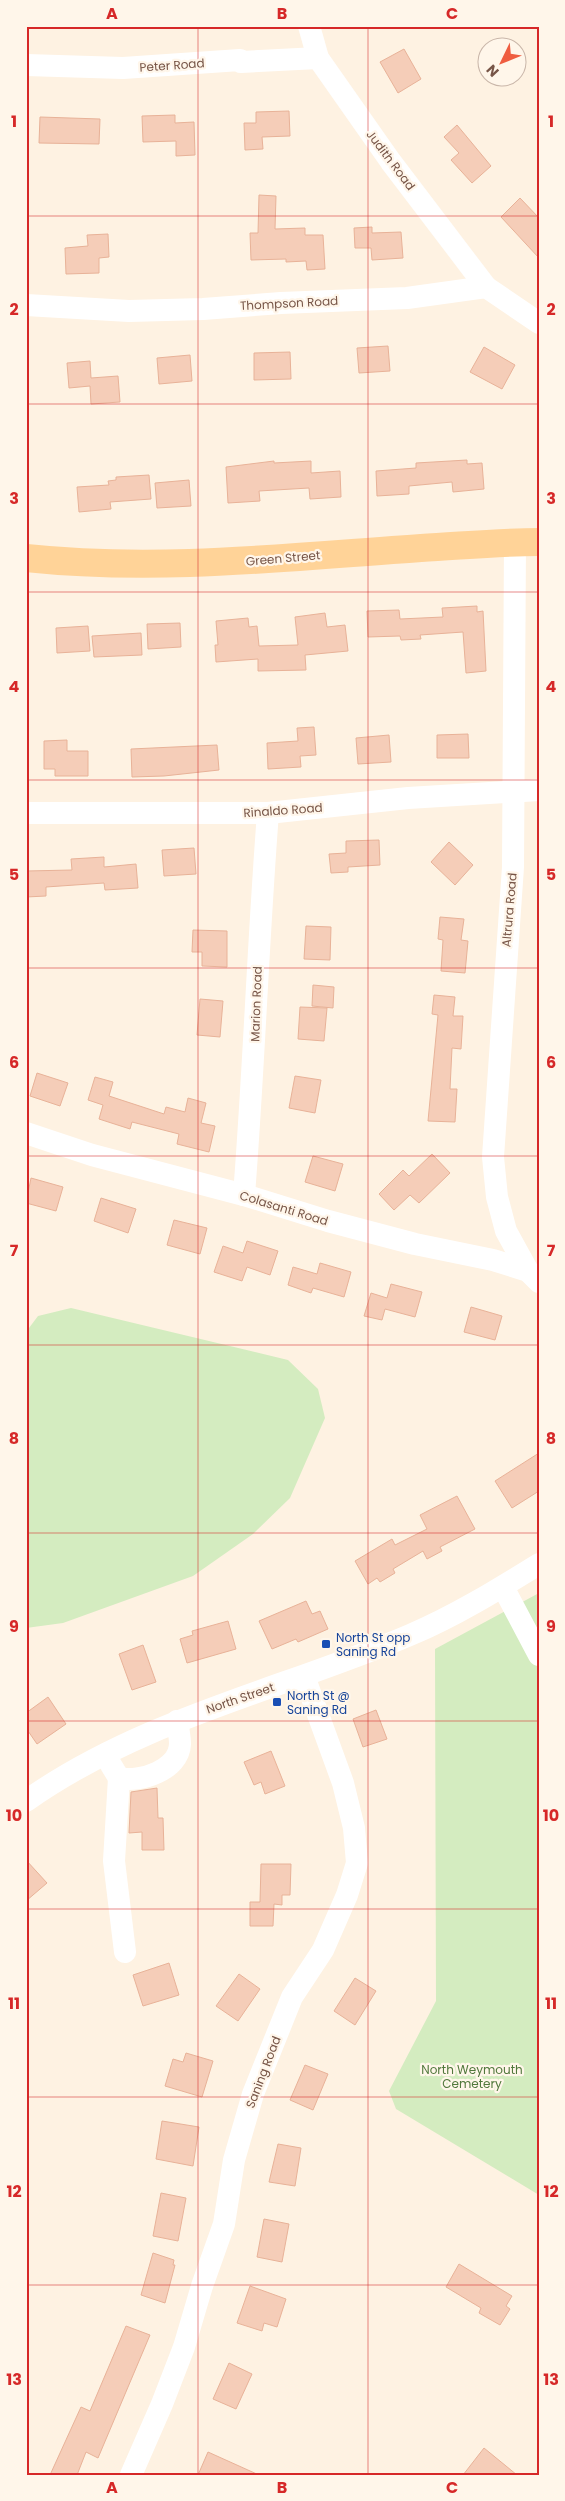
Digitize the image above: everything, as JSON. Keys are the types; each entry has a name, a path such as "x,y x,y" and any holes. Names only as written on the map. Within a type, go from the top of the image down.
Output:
{"main road":[{"name":"Green Street","path":"26,558 84,564 174,564 248,561 527,542"}],"street":[{"name":"Judith Road","path":"309,26 318,58 391,162 486,286"},
{"name":"Peter Road","path":"26,65 123,68 240,60 242,62 318,58"},
{"name":"Thompson Road","path":"26,305 129,311 202,309 282,303 406,298 486,286"},
{"path":"486,286 539,323"},
{"name":"Altrura Road","path":"527,542 513,792 513,867 493,1157 497,1197 506,1231 533,1277"},
{"name":"Rinaldo Road","path":"26,813 268,813 408,798 539,790"},
{"name":"Marion Road","path":"244,1195 255,1052 258,937 268,813"},
{"name":"Colasanti Road","path":"26,1133 92,1155 244,1195 405,1242 493,1260 533,1277"},
{"name":"North Street","path":"26,1801 104,1754 177,1721 304,1676 410,1635 502,1587 539,1564"},
{"path":"502,1587 539,1655"},
{"name":"Saning Road","path":"131,2475 184,2347 202,2286 224,2224 234,2160 252,2094 292,1997 323,1950 347,1895 357,1863 354,1828 343,1783 304,1676"},
{"path":"119,1778 141,1778 160,1771 171,1763 180,1745 177,1721"},
{"path":"104,1754 119,1778 114,1861 125,1952"}],"green space":[{"path":"71,1308 288,1360 318,1389 325,1418 290,1498 253,1534 193,1576 63,1623 26,1628 26,1332 38,1316"},
{"name":"North Weymouth Cemetery","path":"539,1593 539,2195 396,2109 389,2091 436,2001 435,1649"}],"building":[{"path":"404,49 421,79 398,93 380,62"},
{"path":"289,111 290,136 262,137 263,149 245,150 244,123 256,123 256,112"},
{"path":"175,115 175,123 194,122 195,155 176,156 176,141 143,142 142,116"},
{"path":"40,117 100,119 99,144 39,143"},
{"path":"457,125 491,166 472,183 451,160 459,153 444,137"},
{"path":"259,195 276,196 275,229 305,228 305,235 323,235 325,269 307,270 306,261 286,262 286,259 251,260 250,233 258,233"},
{"path":"520,198 539,218 539,258 501,217"},
{"path":"372,227 372,233 401,232 403,258 372,260 371,248 355,248 354,228"},
{"path":"108,234 109,257 99,258 99,273 66,274 65,248 88,246 87,235"},
{"path":"388,346 390,371 359,373 357,348"},
{"path":"484,347 515,365 502,389 470,372"},
{"path":"290,352 291,379 254,380 254,353"},
{"path":"190,355 192,381 159,384 157,358"},
{"path":"90,361 91,378 118,376 120,402 91,404 90,386 69,388 67,363"},
{"path":"467,460 467,464 482,463 484,489 453,492 452,482 409,486 409,494 377,496 376,471 416,468 416,463"},
{"path":"274,461 274,463 311,461 311,473 340,471 341,497 310,499 309,488 259,491 260,501 228,503 226,467"},
{"path":"149,475 151,499 110,502 111,509 79,512 77,487 109,485 108,481 116,480 116,477"},
{"path":"189,480 191,506 157,508 155,483"},
{"path":"477,606 477,612 483,611 486,671 466,673 463,632 420,635 421,639 401,640 400,636 368,637 367,611 399,610 400,619 443,617 442,608"},
{"path":"325,613 327,627 345,625 348,651 305,655 306,670 258,671 258,659 216,662 215,645 218,645 216,621 248,618 249,627 257,626 259,646 298,645 295,617"},
{"path":"180,623 181,647 148,649 147,624"},
{"path":"88,626 90,651 57,653 56,628"},
{"path":"141,633 142,655 94,657 92,636"},
{"path":"314,727 316,755 300,756 301,767 268,769 267,743 298,741 297,728"},
{"path":"468,734 469,758 437,758 437,735"},
{"path":"389,735 391,762 358,764 356,738"},
{"path":"67,740 67,751 88,751 88,776 55,776 55,769 44,769 44,741"},
{"path":"217,745 219,770 164,776 132,777 131,749"},
{"path":"379,840 380,865 348,867 348,872 331,873 329,854 346,853 346,841"},
{"path":"449,842 473,865 455,885 431,862"},
{"path":"194,848 196,874 164,876 162,850"},
{"path":"104,857 104,867 136,864 138,888 105,890 104,883 46,887 46,896 26,897 26,871 72,870 71,859"},
{"path":"440,917 464,919 461,940 468,941 465,973 441,971 443,940 438,939"},
{"path":"306,926 331,927 330,960 304,959"},
{"path":"193,930 227,931 227,967 202,966 202,952 192,952"},
{"path":"313,985 334,987 333,1008 312,1006"},
{"path":"434,995 455,997 453,1016 463,1016 461,1049 452,1048 450,1089 457,1089 455,1122 428,1121 438,1015 432,1014"},
{"path":"200,999 223,1001 220,1037 197,1035"},
{"path":"300,1007 327,1008 324,1041 298,1039"},
{"path":"37,1073 68,1083 60,1106 30,1096"},
{"path":"295,1076 321,1080 315,1113 289,1108"},
{"path":"95,1077 113,1082 109,1096 164,1114 166,1107 185,1112 188,1098 206,1103 201,1123 215,1126 209,1152 177,1144 179,1134 132,1122 130,1129 99,1119 103,1105 88,1100"},
{"path":"432,1154 450,1173 419,1203 410,1195 394,1210 379,1194 403,1170 409,1176"},
{"path":"313,1156 343,1164 335,1191 305,1182"},
{"path":"31,1178 63,1187 56,1211 26,1203"},
{"path":"101,1198 136,1209 128,1233 94,1221"},
{"path":"174,1220 207,1228 200,1254 167,1245"},
{"path":"247,1241 278,1251 270,1275 247,1267 242,1281 214,1272 223,1246 243,1253"},
{"path":"320,1263 351,1272 344,1297 313,1288 311,1293 288,1285 293,1267 317,1274"},
{"path":"391,1284 422,1292 415,1317 385,1309 382,1320 364,1316 371,1293 387,1298"},
{"path":"471,1307 502,1316 495,1340 464,1332"},
{"path":"539,1453 539,1491 512,1508 495,1481"},
{"path":"457,1496 475,1529 440,1547 442,1551 427,1559 423,1551 393,1569 395,1573 380,1582 377,1578 368,1584 355,1561 392,1539 395,1545 427,1529 420,1515"},
{"path":"306,1601 312,1614 320,1611 328,1629 298,1642 296,1639 272,1649 259,1621"},
{"path":"228,1621 236,1649 187,1663 180,1639 193,1635 192,1631"},
{"path":"143,1645 156,1682 132,1690 119,1654"},
{"path":"48,1697 66,1724 37,1744 26,1728 26,1713"},
{"path":"376,1710 387,1739 363,1747 353,1719"},
{"path":"271,1751 285,1786 265,1794 261,1782 254,1785 244,1762"},
{"path":"157,1788 158,1818 163,1818 164,1850 142,1850 142,1832 129,1833 131,1792"},
{"path":"26,1860 47,1883 26,1901"},
{"path":"261,1864 291,1864 290,1895 282,1895 282,1905 274,1904 273,1926 250,1926 250,1902 260,1902"},
{"path":"169,1963 179,1995 143,2006 133,1975"},
{"path":"239,1974 260,1989 238,2021 216,2006"},
{"path":"355,1978 376,1991 355,2025 334,2011"},
{"path":"186,2053 213,2061 202,2097 165,2086 173,2059 183,2062"},
{"path":"305,2065 328,2074 313,2110 290,2100"},
{"path":"162,2121 199,2127 193,2166 156,2159"},
{"path":"278,2144 301,2148 295,2186 269,2182"},
{"path":"161,2193 186,2198 178,2241 153,2236"},
{"path":"264,2219 289,2224 282,2262 257,2257"},
{"path":"153,2253 174,2260 173,2265 175,2265 165,2303 141,2295"},
{"path":"459,2264 512,2296 506,2306 510,2309 500,2325 479,2313 481,2308 446,2287"},
{"path":"250,2286 286,2299 277,2327 264,2323 262,2331 237,2323"},
{"path":"126,2326 150,2335 98,2458 86,2452 77,2475 50,2475 81,2407 90,2411"},
{"path":"229,2363 252,2374 236,2409 213,2399"},
{"path":"484,2448 517,2475 463,2475"},
{"path":"208,2452 259,2475 198,2475"}],"place":[{"name":"North St opp Saning Rd","path":"326,1644"},
{"name":"North St @ Saning Rd","path":"277,1702"}]}
